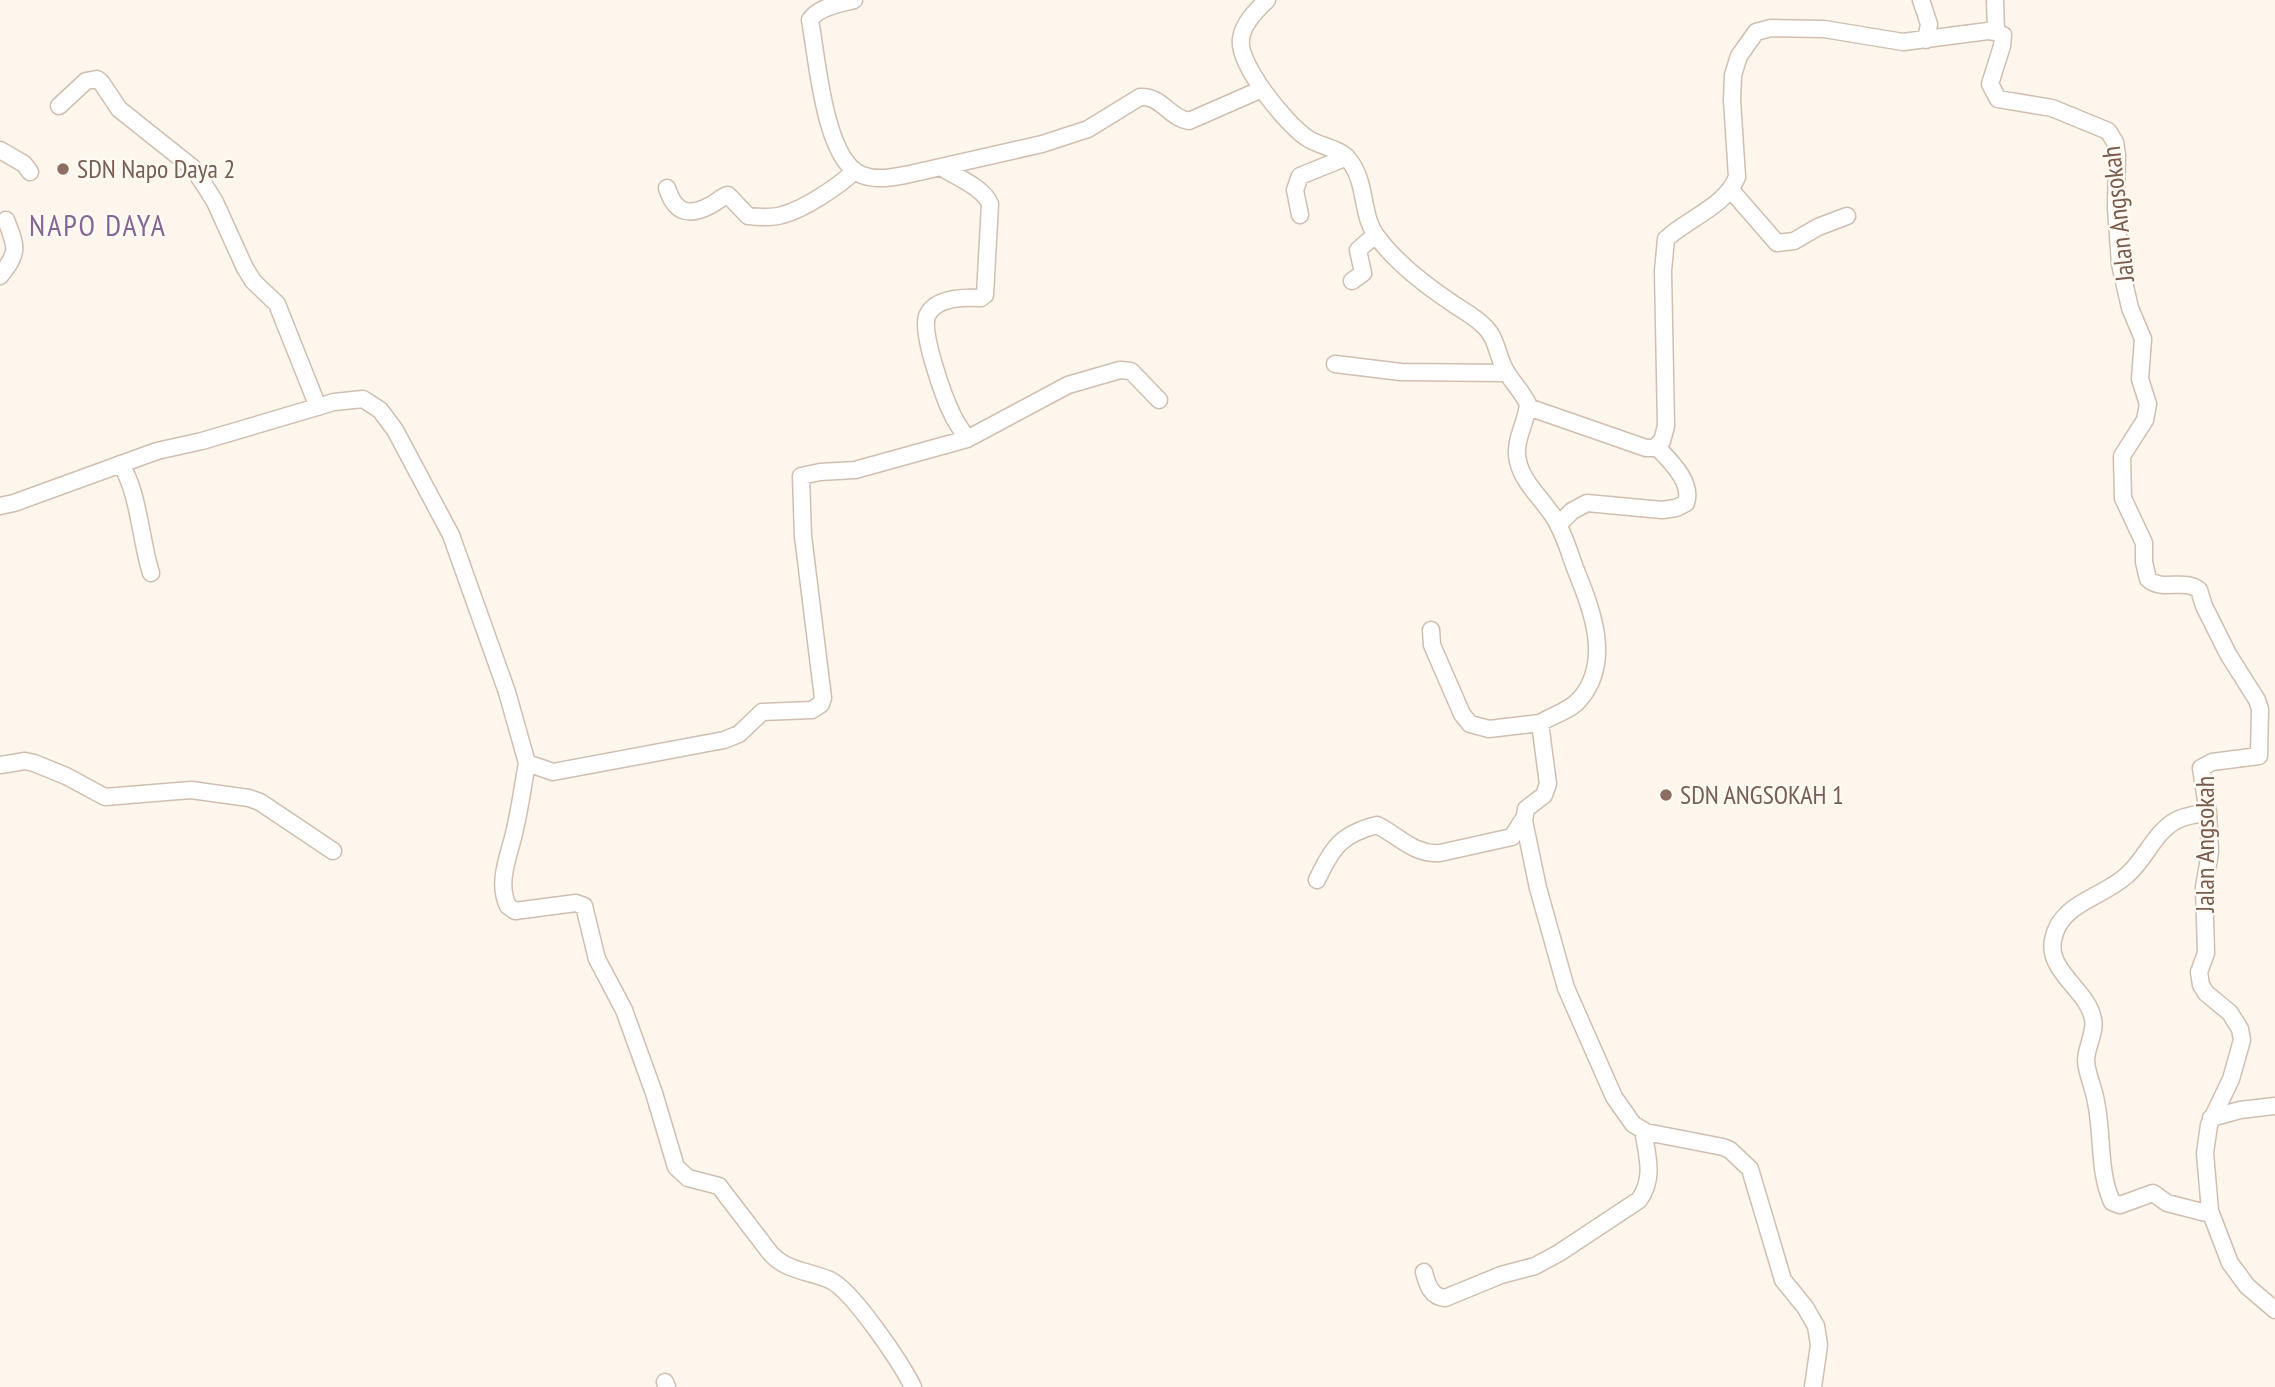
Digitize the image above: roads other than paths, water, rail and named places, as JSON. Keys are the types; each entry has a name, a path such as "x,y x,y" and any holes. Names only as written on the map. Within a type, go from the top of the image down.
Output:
{"street":[{"path":"854,0 823,10 813,15 810,20 828,125 836,146 855,171 867,177 889,177 1042,144 1088,129 1140,97 1148,96 1159,102 1173,116 1189,121 1262,89"},
{"path":"1267,0 1250,18 1241,38 1243,58 1262,89 1293,126 1308,139 1347,157 1360,179 1369,223 1375,235 1387,251 1484,325 1493,338 1506,373 1526,400 1528,407 1521,429 1517,460 1528,483 1558,525 1592,611 1596,632 1595,671 1588,688 1569,709 1539,723 1489,729 1470,724 1462,714 1432,645 1431,630"},
{"path":"1922,0 1929,24 1926,40"},
{"path":"1528,407 1646,448 1657,447 1662,441 1666,426 1666,239 1719,200 1737,177 1732,100 1735,65 1756,32 1771,28 1824,29 1889,42 1996,32 1995,0"},
{"name":"Jalan Angsokah","path":"1996,32 2003,35 2002,46 1990,85 1998,99 2052,107 2108,131 2115,142 2120,264 2130,309 2143,339 2140,379 2148,404 2145,420 2122,456 2123,498 2144,543 2148,579 2156,584 2191,586 2199,590 2228,654 2257,700 2267,709 2259,756 2212,762 2202,766 2210,852 2204,904 2206,953 2199,972 2201,985 2206,993 2230,1013 2240,1028 2242,1040 2231,1079 2211,1118 2205,1153 2210,1214 2230,1263 2247,1286 2275,1310"},
{"path":"59,106 86,81 97,79 102,82 119,109 192,168 215,202 253,281 278,304 318,407"},
{"path":"0,150 24,164 30,172"},
{"path":"1300,215 1295,190 1300,176 1347,157"},
{"path":"941,167 981,192 990,204 985,295 981,298 949,299 930,311 926,318 929,346 936,371 954,418 967,439"},
{"path":"667,188 674,205 685,211 706,208 728,195 748,216 777,216 785,215 824,194 855,171"},
{"path":"1730,189 1777,243 1794,241 1818,227 1847,216"},
{"path":"0,276 15,257 12,234 6,220"},
{"path":"1352,281 1363,273 1358,250 1375,235"},
{"path":"1335,364 1401,372 1506,373"},
{"path":"527,763 553,772 723,740 739,734 762,712 817,708 823,698 803,536 801,476 855,470 967,439 1068,385 1125,369 1160,400"},
{"path":"0,506 157,451 202,441 351,398 363,399 380,410 395,430 451,535 507,692 527,763 515,829 504,870 503,884 508,906 515,911 576,903 584,906 597,958 624,1010 654,1093 676,1167 688,1178 719,1186 780,1262 835,1284 874,1327 904,1367 913,1387"},
{"path":"1558,525 1572,511 1587,503 1662,510 1686,503 1688,497 1685,484 1657,447"},
{"path":"120,464 126,472 131,488 151,573"},
{"path":"1317,880 1335,846 1349,835 1377,825 1411,847 1431,854 1456,851 1512,837 1527,809 1544,794 1548,784 1539,723"},
{"path":"0,765 25,761 34,763 112,798 178,790 249,798 260,802 333,850"},
{"path":"2208,813 2192,814 2166,827 2129,874 2076,906 2055,933 2052,949 2061,970 2081,994 2093,1017 2094,1026 2086,1057 2087,1072 2097,1105 2104,1182 2112,1202 2120,1205 2153,1193 2167,1203 2210,1214"},
{"path":"1524,818 1541,898 1566,988 1614,1097 1628,1119 1643,1130 1723,1147 1751,1169 1783,1280 1809,1312 1818,1332 1819,1351 1813,1387"},
{"path":"2211,1118 2240,1110 2275,1106"},
{"path":"1424,1272 1433,1293 1445,1298 1501,1275 1535,1266 1559,1253 1639,1200 1645,1192 1649,1173 1643,1130"}],"place":[{"name":"SDN Napo Daya 2","path":"63,169"},
{"name":"SDN ANGSOKAH 1","path":"1666,795"}],"district":[{"name":"NAPO DAYA","path":"98,226"}]}
